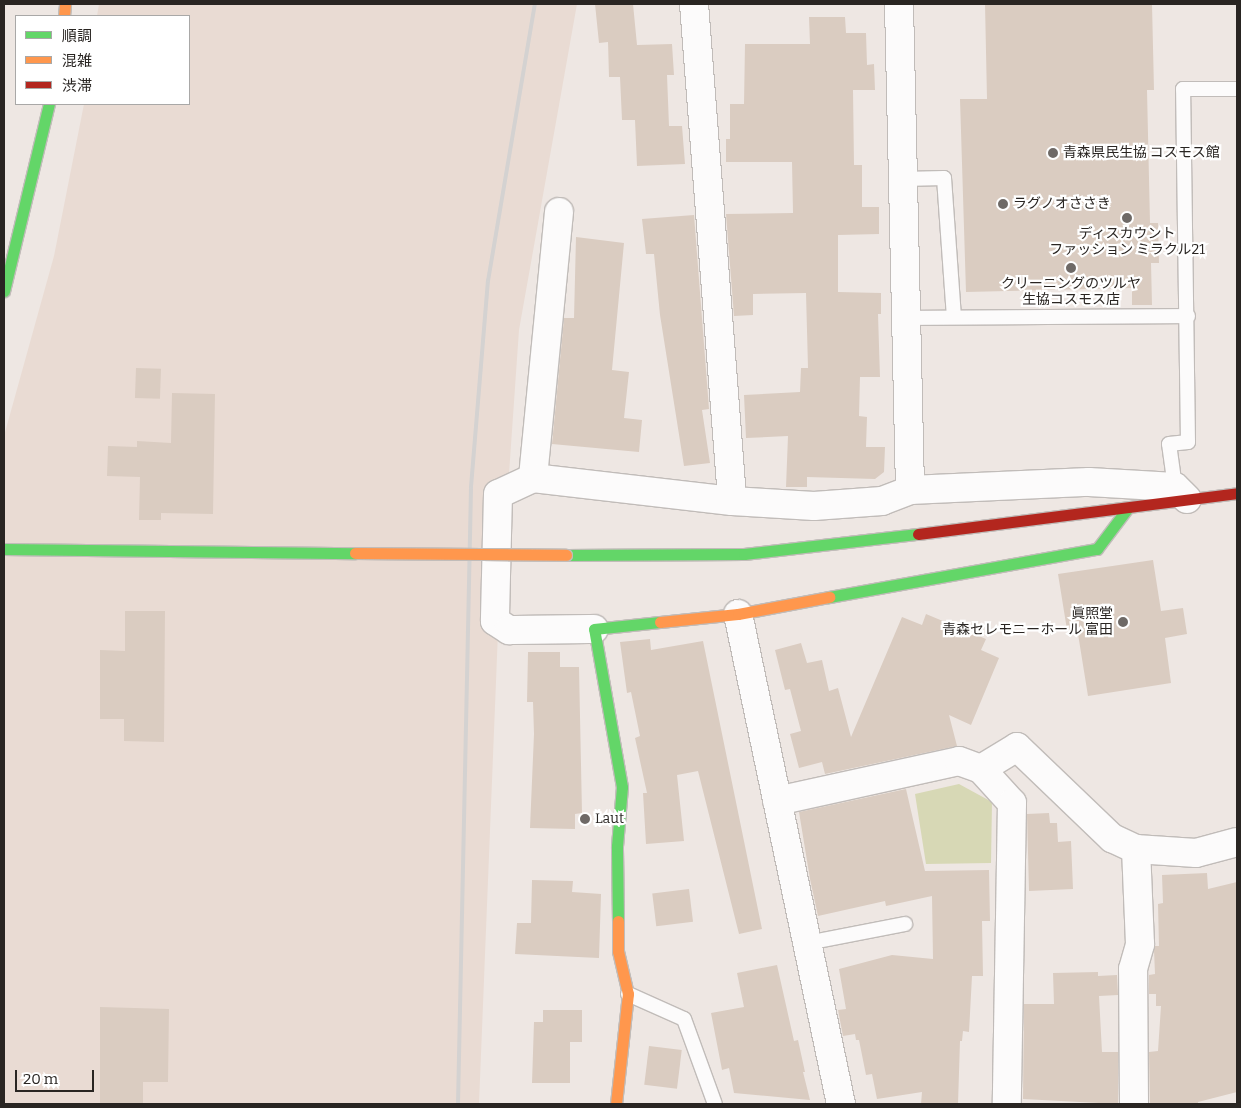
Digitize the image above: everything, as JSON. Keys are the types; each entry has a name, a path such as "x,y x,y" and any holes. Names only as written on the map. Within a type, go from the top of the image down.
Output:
{"street":[{"path":"694,4 732,501"},
{"path":"899,4 910,490"},
{"path":"4,292 49,105"},
{"path":"533,478 559,212"},
{"path":"1127,509 1097,550 738,614 594,629 509,630 495,621 498,494 533,478 732,501 814,506 882,501 910,490 1089,482 1181,493 1237,493"},
{"path":"4,549 566,555 744,554 1127,509 1181,493"},
{"path":"738,614 842,1104"},
{"path":"594,629 622,786 617,846 618,951 628,994 616,1104"},
{"path":"981,768 1017,747 1105,832 1136,849 1196,853 1237,842"},
{"path":"777,801 959,761 981,768 1012,804 1007,1104"},
{"path":"1134,1104 1133,969 1140,944 1136,849"}],"lane":[{"path":"1181,493 1169,444 1188,442 1188,316 1183,89 1237,89"},
{"path":"903,178 944,178 954,317"},
{"path":"906,318 1188,316"},
{"path":"807,943 905,924"},
{"path":"628,994 684,1020 715,1104"}],"shaded area":[{"path":"99,4 577,4 519,330 498,632 479,1104 4,1104 4,436 54,256 84,105 190,105 190,15 97,15"}],"green space":[{"path":"959,784 992,802 991,863 926,864 915,794"}],"building":[{"path":"595,4 633,4 637,45 672,44 674,75 667,75 669,126 682,126 685,164 637,166 635,120 622,120 620,77 609,77 608,42 599,43"},
{"path":"985,4 1152,4 1154,90 1147,90 1150,223 1158,223 1159,263 1151,263 1152,305 1132,305 1132,288 966,292 960,99 987,99"},
{"path":"809,17 845,17 846,33 866,33 867,65 874,64 875,90 853,90 854,165 862,165 862,207 879,207 879,234 838,235 838,292 881,293 881,314 878,314 880,377 860,377 859,416 867,417 866,447 885,447 884,472 875,479 807,477 807,487 786,487 788,436 746,438 744,395 800,392 801,368 808,368 806,293 753,294 753,315 734,316 726,214 793,213 792,162 726,162 726,139 730,139 730,104 744,104 745,44 810,44"},
{"path":"694,215 709,409 702,410 710,463 684,466 660,315 654,254 646,254 642,219"},
{"path":"576,237 624,243 612,370 629,372 624,418 642,420 639,452 552,444 564,318 574,318"},
{"path":"136,368 161,369 160,399 135,398"},
{"path":"172,393 215,394 213,514 161,513 161,520 139,520 140,477 107,476 108,446 137,447 137,441 171,443"},
{"path":"1153,560 1161,611 1183,608 1187,634 1165,638 1171,683 1088,696 1078,634 1068,636 1058,574"},
{"path":"125,611 165,611 164,742 124,741 124,719 100,719 100,650 125,651"},
{"path":"926,614 986,639 981,650 999,658 971,725 949,715 957,746 825,774 822,762 799,768 790,734 801,731 790,689 785,690 775,650 801,643 807,663 822,660 829,691 838,688 851,737 902,617 922,625"},
{"path":"650,639 651,650 703,641 762,929 739,934 698,771 677,775 684,841 646,844 643,793 647,793 635,738 640,736 631,692 627,693 620,642"},
{"path":"528,652 560,652 560,667 579,667 582,813 575,814 575,829 530,828 534,734 533,702 527,702"},
{"path":"906,789 925,871 989,870 990,921 982,921 983,976 972,976 969,1032 963,1031 962,1041 960,1041 958,1104 921,1104 922,1092 877,1099 872,1074 866,1075 859,1040 856,1040 855,1034 843,1036 838,1010 846,1009 839,969 892,955 933,959 932,896 886,906 885,901 818,916 810,879 799,812"},
{"path":"1049,813 1050,823 1057,823 1058,842 1071,841 1073,889 1029,891 1027,814"},
{"path":"1207,873 1208,889 1237,882 1237,1092 1198,1102 1198,1104 1150,1104 1149,1052 1158,1051 1161,1006 1156,1006 1156,994 1149,994 1149,975 1155,974 1154,950 1155,946 1159,946 1158,904 1163,903 1162,875"},
{"path":"532,880 573,881 572,892 601,894 599,958 515,954 517,923 531,923"},
{"path":"689,889 693,922 656,926 652,894"},
{"path":"777,965 794,1041 798,1040 810,1100 734,1093 729,1068 722,1070 711,1013 744,1007 737,973"},
{"path":"1098,972 1098,976 1117,975 1118,995 1099,996 1102,1052 1118,1052 1118,1104 1023,1099 1024,1004 1054,1004 1053,973"},
{"path":"100,1007 169,1009 168,1082 143,1082 143,1104 100,1104"},
{"path":"543,1010 582,1010 582,1042 570,1042 570,1083 532,1083 534,1022 543,1022"},
{"path":"649,1046 682,1050 677,1089 644,1085"}],"railway":[{"path":"458,1104 471,487 488,281 535,4"}],"traffic: fast":[{"path":"4,291 49,105"},
{"path":"829,597 1097,549 1127,509"},
{"path":"566,555 744,554 918,534"},
{"path":"4,549 355,553"},
{"path":"618,921 617,846 622,787 594,629 660,622"}],"traffic: slow":[{"path":"64,15 65,4"},
{"path":"355,553 566,555"},
{"path":"660,622 738,614 829,597"},
{"path":"616,1104 628,994 618,951 618,921"}],"traffic: jam":[{"path":"918,534 1237,493"}],"place":[{"name":"青森県民生協 コスモス館","path":"1053,153"},
{"name":"ラグノオささき","path":"1003,204"},
{"name":"ディスカウント ファッション ミラクル21","path":"1127,218"},
{"name":"クリーニングのツルヤ 生協コスモス店","path":"1071,268"},
{"name":"眞照堂 青森セレモニーホール 富田","path":"1123,622"},
{"name":"Laut","path":"585,819"}]}
